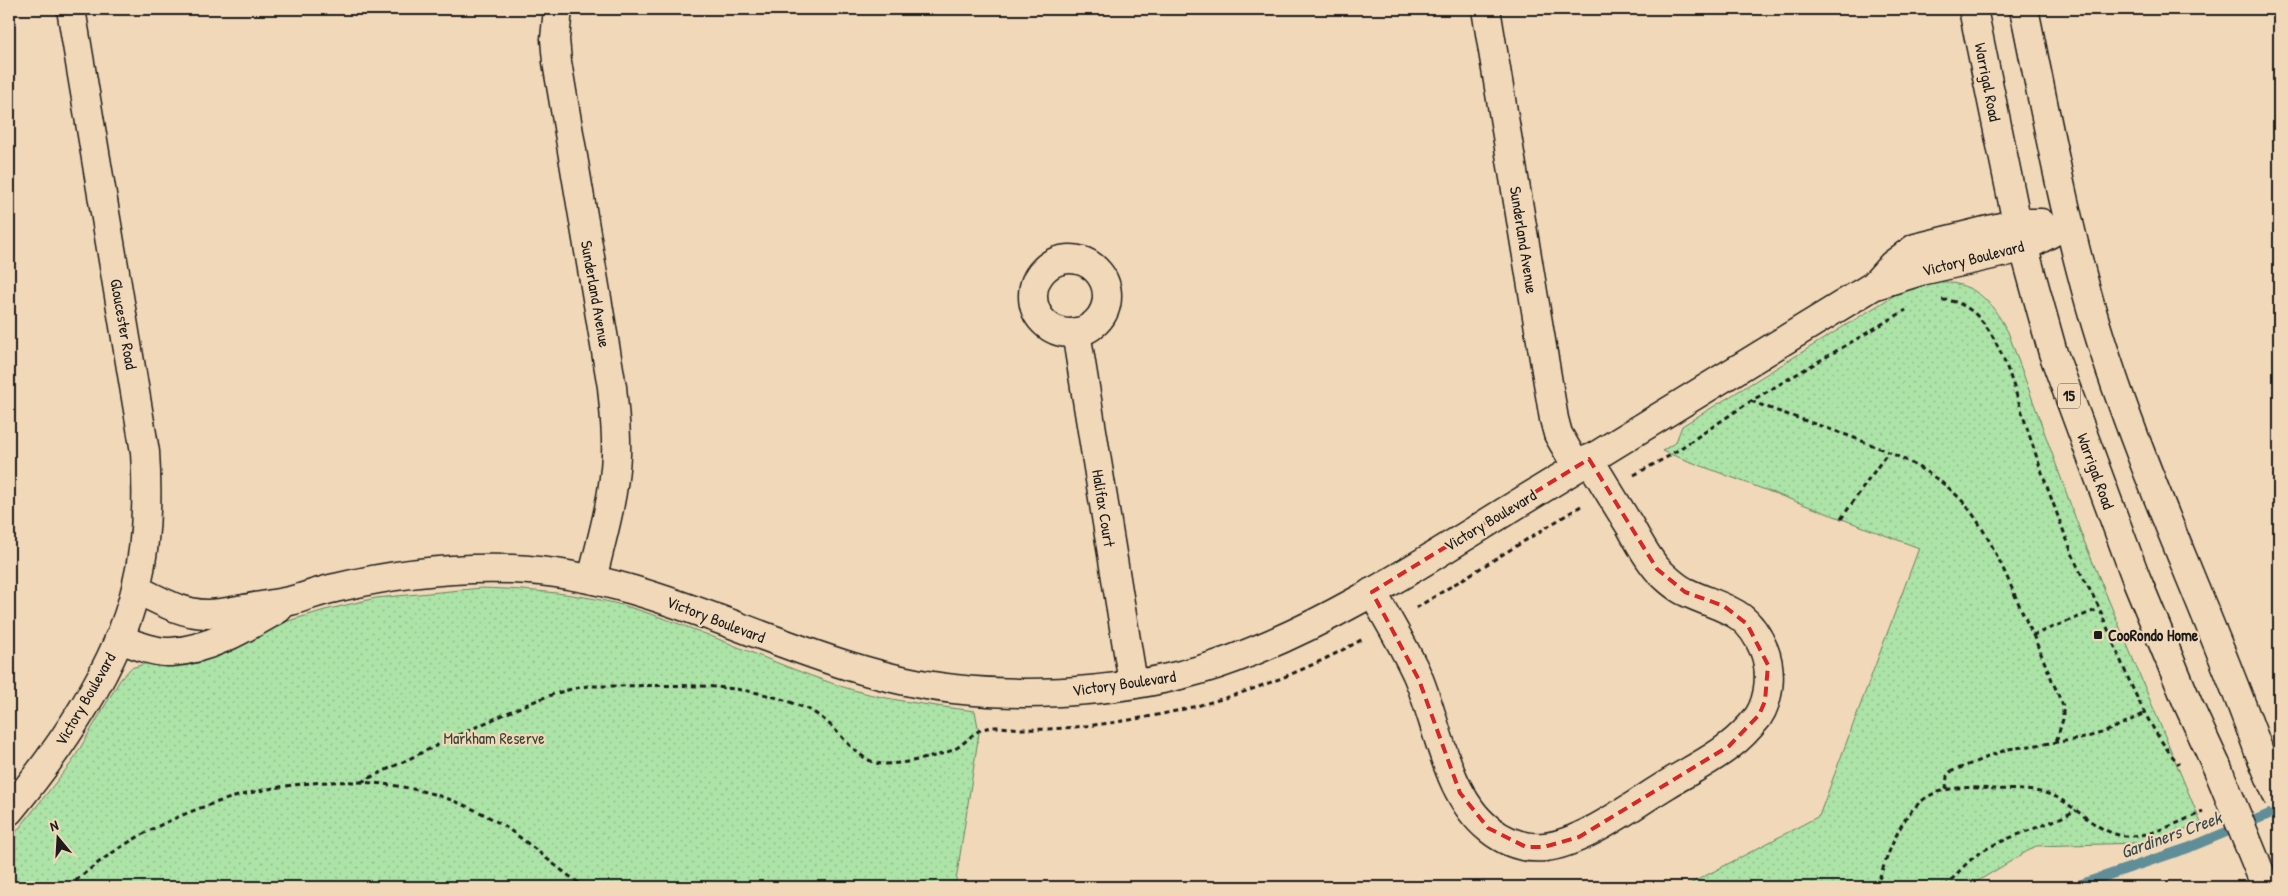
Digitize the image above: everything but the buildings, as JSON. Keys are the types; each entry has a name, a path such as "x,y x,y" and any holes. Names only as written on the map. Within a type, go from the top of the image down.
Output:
{"main road":[{"name":"Gloucester Road","path":"71,9 145,452 147,491 145,538 136,589 119,639"},
{"name":"Sunderland Avenue","path":"558,9 555,39 557,62 612,387 615,424 616,455 612,496 592,579"},
{"name":"Sunderland Avenue","path":"1372,592 1409,657 1460,793 1472,811 1488,828 1508,842 1526,847 1544,847 1564,843 1579,837 1730,746 1759,715 1765,701 1768,665 1764,650 1747,624 1724,606 1685,592 1658,569 1583,463 1558,434 1486,9"},
{"name":"Warrigal Road","path":"1973,9 2020,236 2053,353 2144,596 2266,887"},
{"path":"2024,9 2068,224 2096,327 2164,514 2279,799"},
{"name":"Victory Boulevard","path":"136,589 186,611 205,614 293,600 331,588 420,573 512,569 592,579 630,588 859,670 902,681 953,689 1002,693 1092,690 1182,674 1229,661 1327,618 1873,286 2020,236 2068,224"},
{"name":"Halifax Court","path":"1076,332 1133,683"},
{"name":"Victory Boulevard","path":"9,811 67,734 90,697 119,639 154,650 170,652 182,650 236,633 293,600"}],"path":[{"path":"1750,401 1888,452 1928,473 1950,489 1974,515 1987,537 2033,635 2063,706 2063,719 2056,742"},
{"path":"1841,519 1888,452"},
{"path":"2033,635 2099,609"},
{"path":"361,782 547,696 588,686 712,687 766,694 801,706 818,715 860,755 875,762 887,764 954,750 975,732 989,727"},
{"path":"1946,789 1947,776 1959,768 2008,749 2080,739 2105,732 2146,713 2166,749 2181,766"},
{"path":"69,887 97,863 131,841 159,825 207,806 252,793 290,785 361,782 420,790 477,810 526,841 585,887"},
{"path":"1876,887 1896,835 1908,815 1923,798 1946,789 1968,788 2039,792 2058,798 2102,828 2115,834 2127,836 2166,827 2210,810"},
{"path":"1945,887 1961,869 1980,853 2006,840 2058,820 2076,810"}],"highlighted area":[{"path":"1589,459 1657,569 1685,592 1724,606 1747,624 1768,665 1765,701 1759,715 1729,746 1579,837 1544,847 1526,847 1488,828 1460,793 1419,680 1372,592"}],"green space":[{"path":"1932,281 1959,284 1979,294 1994,309 2008,332 2082,536 2201,823 2163,837 2138,843 2036,846 1968,887 1684,887 1819,816 1919,548 1662,451 1676,442 1682,426 1903,290"},
{"name":"Markham Reserve","path":"482,588 557,593 614,603 658,616 837,685 871,695 975,711 979,733 955,887 9,887 9,841 72,762 120,680 131,668 325,610 376,598"}],"waterway":[{"name":"Gardiners Creek","path":"2073,887 2188,848 2279,810"}],"place":[{"name":"CooRondo Home","path":"2098,635"}]}
